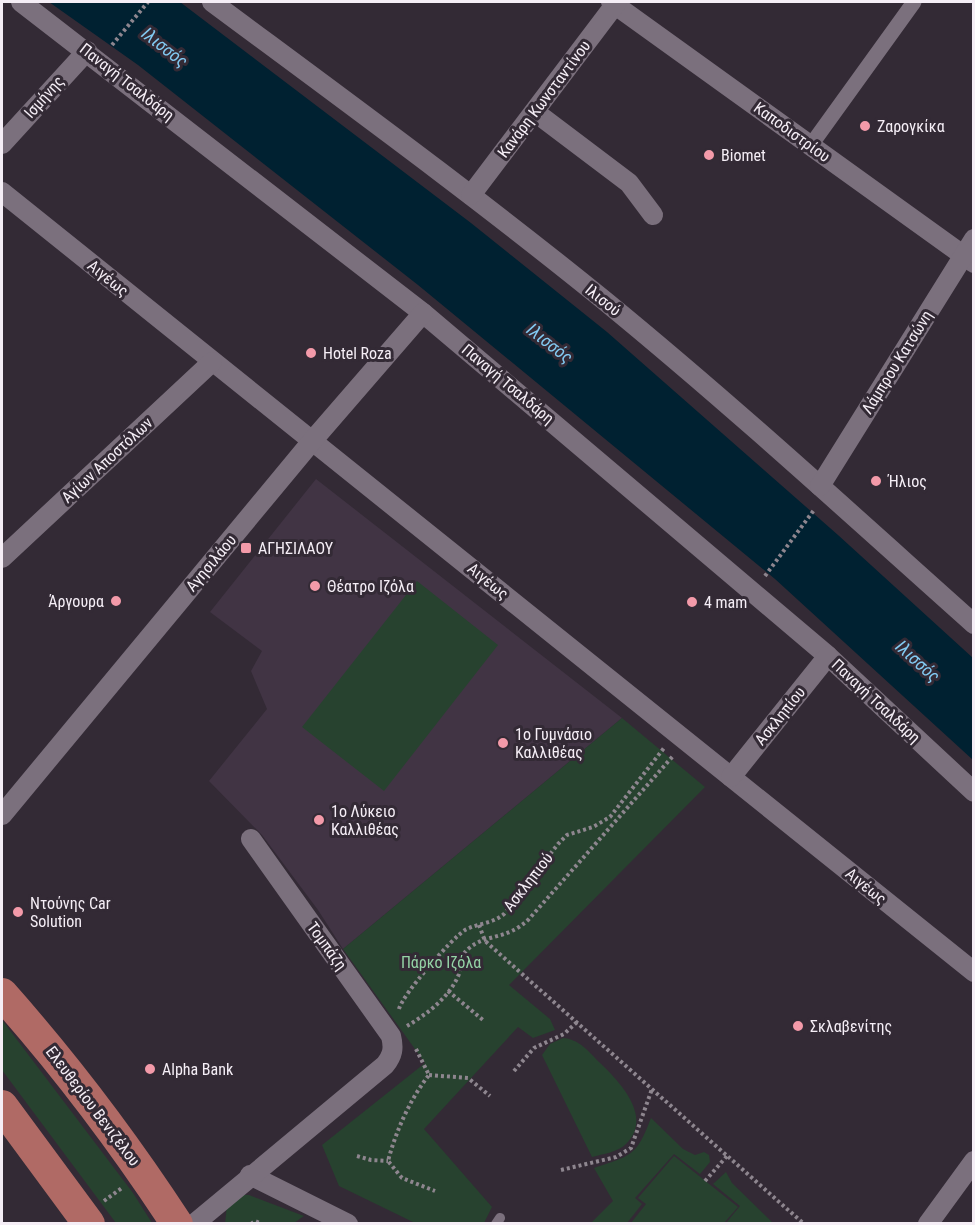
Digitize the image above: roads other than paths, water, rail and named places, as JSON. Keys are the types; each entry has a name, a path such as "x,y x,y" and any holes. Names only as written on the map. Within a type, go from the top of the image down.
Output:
{"main road":[{"name":"Ελευθερίου Βενιζέλου","path":"2,994 43,1040 143,1173 177,1224"},
{"path":"2,1106 87,1219"}],"street":[{"name":"Παναγή Τσαλδάρη","path":"21,2 423,313 828,656 974,792"},
{"name":"Ιλισού","path":"212,2 471,195 650,339 820,495 974,624"},
{"path":"811,146 914,2"},
{"name":"Κανάρη Κωνσταντίνου","path":"471,195 614,3"},
{"name":"Καποδιστρίου","path":"614,3 811,146 970,252"},
{"name":"Ισμήνης","path":"2,144 87,51"},
{"path":"534,112 630,183 653,215"},
{"name":"Αιγέως","path":"2,192 974,972"},
{"name":"Λάμπρου Κατσώνη","path":"820,495 970,252"},
{"name":"Αγησιλάου","path":"2,815 313,440 423,313"},
{"name":"Αγίων Αποστόλων","path":"2,558 212,362"},
{"name":"Ασκληπίου","path":"731,777 828,656"},
{"name":"Τομπάζη","path":"250,1175 386,1065 392,1056 393,1044 391,1036 251,839"},
{"path":"928,1224 974,1161"},
{"path":"194,1224 250,1175 348,1224"}],"water":[{"name":"Ιλισσός","path":"49,2 180,2 471,223 607,332 838,535 973,658 973,760 775,579 418,285 138,65"}],"place":[{"name":"Ζαρογκίκα","path":"865,126"},
{"name":"Biomet","path":"709,155"},
{"name":"Hotel Roza","path":"311,353"},
{"name":"Ήλιος","path":"876,481"},
{"name":"ΑΓΗΣΙΛΑΟΥ","path":"246,548"},
{"name":"Θέατρο Ιζόλα","path":"315,586"},
{"name":"Άργουρα","path":"116,601"},
{"name":"4 mam","path":"692,602"},
{"name":"1ο Γυμνάσιο Καλλιθέας","path":"503,743"},
{"name":"1ο Λύκειο Καλλιθέας","path":"319,820"},
{"name":"Ντούνης Car Solution","path":"18,912"},
{"name":"Σκλαβενίτης","path":"798,1026"},
{"name":"Alpha Bank","path":"150,1069"}],"park label":[{"name":"Πάρκο Ιζόλα","path":"441,962"}]}
